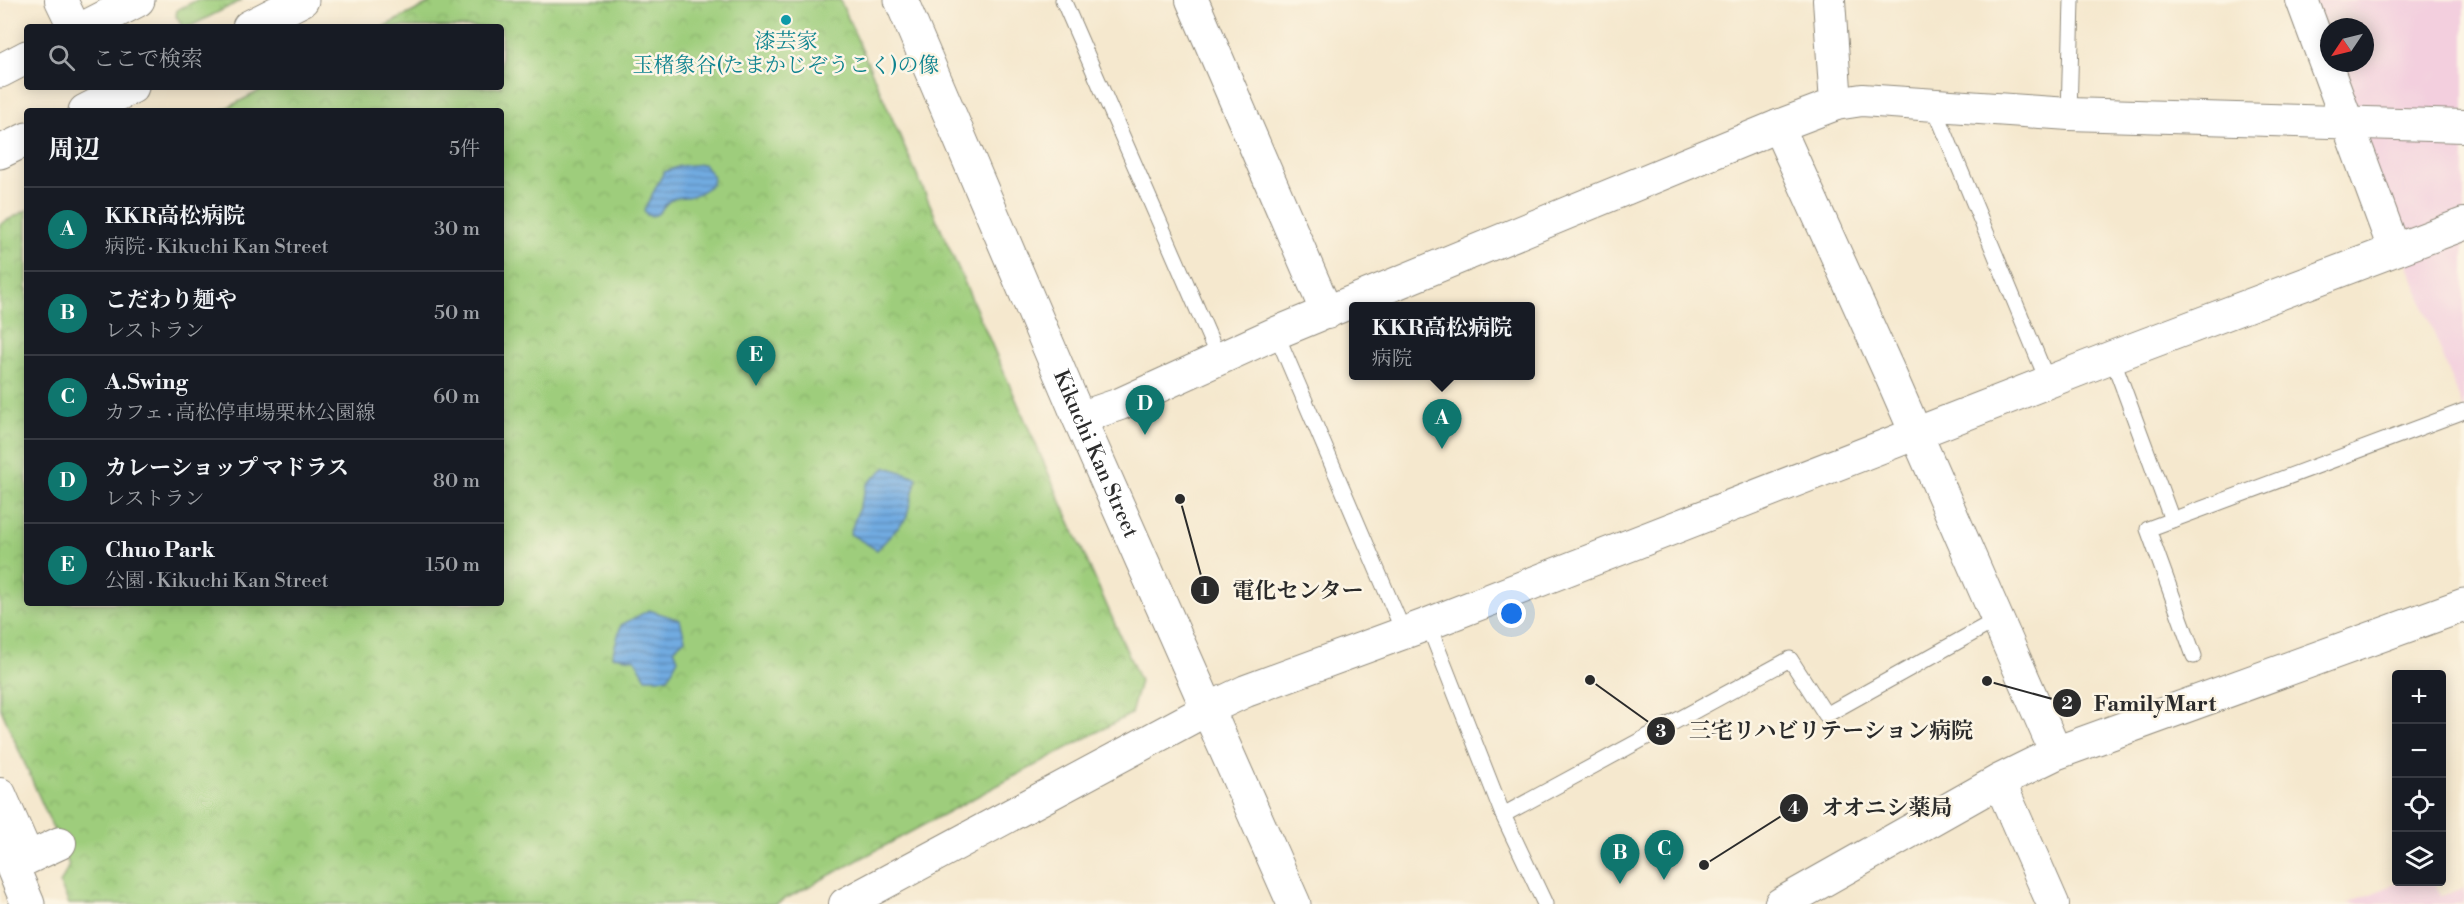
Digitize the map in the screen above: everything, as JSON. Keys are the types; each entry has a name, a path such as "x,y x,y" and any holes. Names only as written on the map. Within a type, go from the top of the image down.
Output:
{"main road":[{"path":"92,24 138,0"},
{"path":"255,24 302,0"},
{"name":"Kikuchi Kan Street","path":"901,0 1079,418 1294,904"},
{"path":"0,71 24,59"},
{"path":"91,108 126,90"},
{"path":"0,152 24,140"},
{"path":"1781,904 1999,781 2056,753 2464,605"},
{"path":"0,837 28,904"}],"street":[{"path":"61,0 73,24"},
{"path":"1192,0 1327,313"},
{"path":"1829,0 1836,104"},
{"path":"2302,0 2394,249"},
{"path":"1354,302 1836,104 1862,100 2069,114 2464,126"},
{"path":"1778,126 2056,753"},
{"path":"845,904 1208,709 1246,692 1916,435 2112,357 2464,224"},
{"path":"1079,418 1120,404 1276,333 1349,304"},
{"path":"1999,781 2054,904"},
{"path":"0,794 28,858 60,843"}],"lane":[{"path":"1063,0 1219,359"},
{"path":"2069,114 2072,0"},
{"path":"1933,104 2048,382"},
{"path":"1276,333 1545,904"},
{"path":"2112,357 2172,520"},
{"path":"2194,656 2148,530 2464,411"},
{"path":"1503,816 1790,659 1826,715 1998,619"}],"shaded area":[{"path":"2305,0 2464,0 2464,411 2333,72 2374,72 2374,18 2320,18 2320,38"},
{"path":"2392,885 2437,886 2441,896 2464,888 2464,904 2346,904"}],"green space":[{"path":"197,0 242,0 195,24 181,24 176,16 177,10"},
{"path":"436,0 840,0 1140,681 1131,714 776,904 69,904 60,884 69,865 0,707 0,224 24,212 24,606 504,606 504,108 227,108 261,90 504,90 504,24 389,24"}],"water":[{"path":"704,164 713,176 712,184 694,195 669,201 656,215 647,215 644,210 664,172 680,166"},
{"path":"886,467 917,477 906,519 877,550 850,534 867,484"},
{"path":"649,610 680,620 685,639 674,649 678,659 668,678 646,678 635,659 612,656 621,625"}],"place":[{"name":"漆芸家 玉楮象谷(たまかじぞうこく)の像","path":"786,20"},
{"name":"Chuo Park","path":"756,386"},
{"name":"カレーショップ マドラス","path":"1145,435"},
{"name":"KKR高松病院","path":"1442,449"},
{"name":"電化センター","path":"1180,499"},
{"name":"三宅リハビリテーション病院","path":"1590,680"},
{"name":"FamilyMart","path":"1987,681"},
{"name":"オオニシ薬局","path":"1704,865"},
{"name":"A.Swing","path":"1664,880"},
{"name":"こだわり麺や","path":"1620,884"}]}
